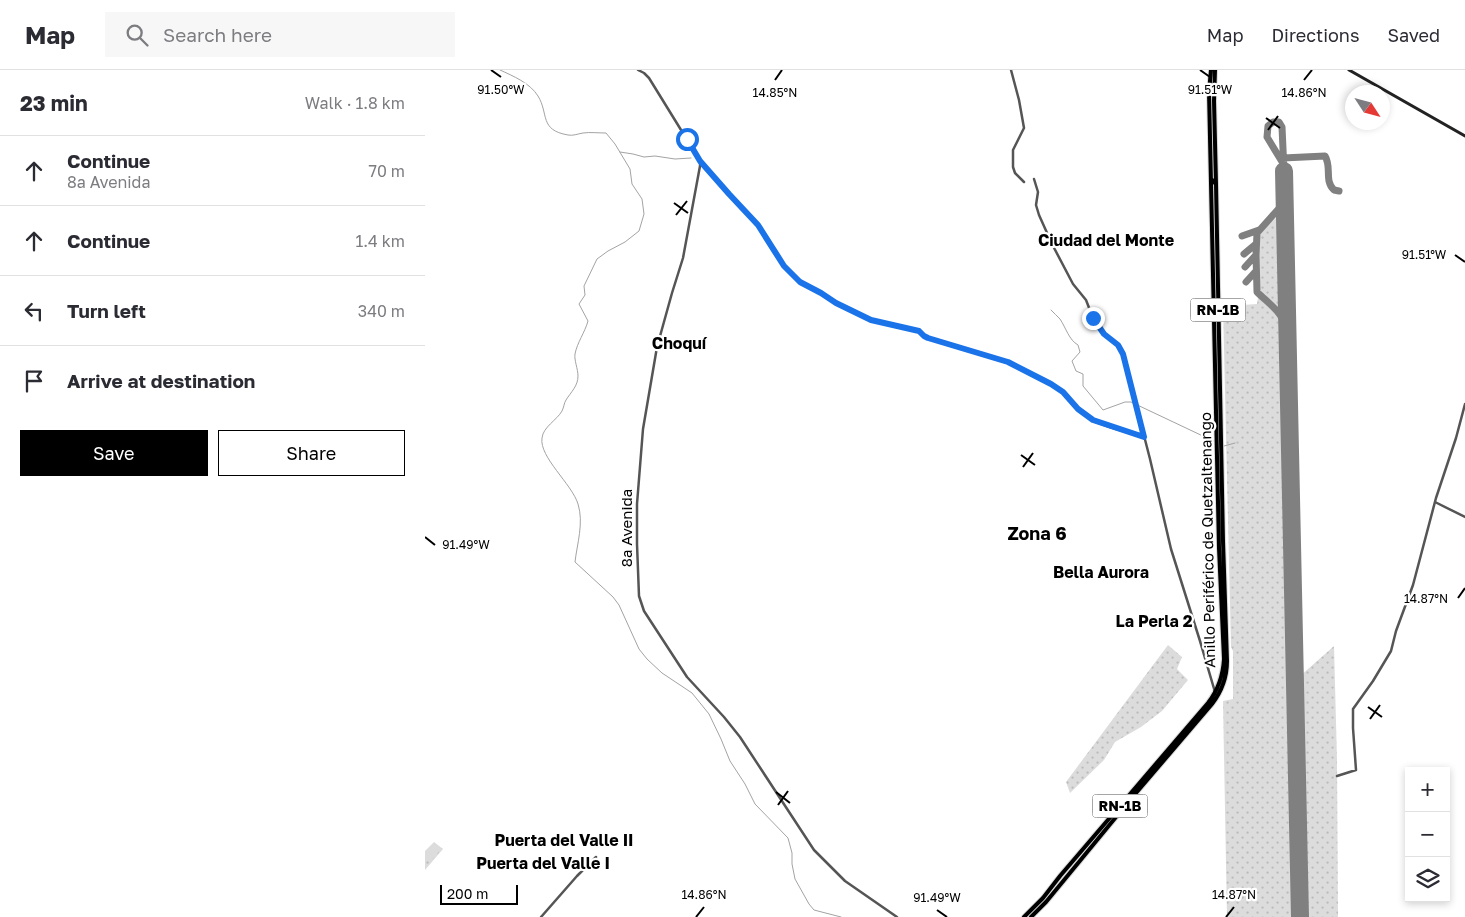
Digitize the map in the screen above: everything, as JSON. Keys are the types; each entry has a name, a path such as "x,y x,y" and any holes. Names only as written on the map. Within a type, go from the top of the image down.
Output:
{"highway":[{"name":"Anillo Periférico de Quetzaltenango","path":"1032,916 1046,902 1218,697 1226,676 1211,180 1209,92 1211,70"},
{"name":"Anillo Periférico de Quetzaltenango","path":"1023,917 1035,907 1173,744 1215,693 1221,682 1223,665 1219,554 1215,70"},
{"path":"1211,180 1216,184"},
{"path":"1211,180 1216,208"},
{"path":"1219,554 1221,556 1222,578 1224,582"},
{"path":"1189,732 1213,700 1215,693"},
{"path":"1130,801 1131,796 1173,744"},
{"path":"1093,844 1094,840 1111,820 1112,815"},
{"path":"1032,916 1051,888"}],"main road":[{"path":"1349,70 1465,136"}],"street":[{"path":"638,70 648,76 700,161 758,225 784,266 803,284 871,320 919,331 928,338 1008,362 1063,392 1078,409 1093,420 1144,437"},
{"path":"1011,70 1024,128 1012,152 1013,167 1024,182"},
{"name":"8a Avenida","path":"700,161 700,174 683,258 657,347 645,413 637,504 637,556 640,602 687,677 735,730 815,850 845,881 897,917"},
{"path":"1034,179 1038,192 1036,205 1043,224 1073,284 1086,300 1093,318 1105,335 1121,348 1136,402 1171,549 1215,693"},
{"path":"1337,776 1357,770 1353,709 1391,651 1396,631 1413,585 1435,502 1465,404"},
{"path":"1435,502 1465,517"},
{"path":"541,917 569,884 596,857"}],"shaded area":[{"path":"1277,217 1281,220 1283,305 1279,308 1267,300 1259,287 1259,237 1262,231"},
{"path":"1258,297 1280,317 1283,327 1295,917 1227,917 1223,701 1233,699 1233,651 1231,647 1223,305 1230,298 1242,299 1242,305 1257,304"},
{"path":"1168,645 1182,657 1177,669 1188,680 1162,711 1141,727 1115,742 1104,760 1070,793 1066,782"},
{"path":"1334,646 1338,917 1304,917 1299,677"},
{"path":"434,842 443,849 425,870 425,851"},
{"path":"434,843 441,849 431,861 425,856 425,853"}],"waterway":[{"path":"500,70 521,80 535,91 546,120 559,133 570,135 606,133 630,169 632,184 642,199 644,214 639,231 597,259 584,286 585,295 579,304 588,321 575,354 578,380 565,401 562,411 547,427 542,438 542,445 550,462 575,496 580,511 575,562 613,597 619,605 639,649 647,659 662,673 692,693 709,714 730,761 755,804 788,838 795,879 809,904 814,910 841,917"},
{"path":"620,152 644,157 691,158"},
{"path":"1051,310 1060,319 1070,337 1078,345 1080,352 1072,361 1076,371 1083,374 1083,386 1103,410 1125,402 1131,402 1224,446 1235,443"}],"taxiway":[{"path":"1284,165 1267,137 1268,126 1273,122 1279,122 1282,127 1284,171"},
{"path":"1283,158 1325,156 1328,165 1329,182 1334,190 1339,191"},
{"path":"1284,198 1282,205 1257,233 1256,255 1257,292 1280,315 1287,334"},
{"path":"1274,214 1281,215 1285,221"},
{"path":"1242,236 1259,230"},
{"path":"1244,254 1256,244"},
{"path":"1245,267 1255,256"},
{"path":"1246,282 1256,271"},
{"path":"1277,311 1280,313 1283,311 1286,303"}],"runway":[{"path":"1284,171 1300,917"}],"district":[{"name":"Ciudad del Monte","path":"1106,240"},
{"name":"Choquí","path":"679,343"},
{"name":"Zona 6","path":"1037,534"},
{"name":"Bella Aurora","path":"1101,572"},
{"name":"La Perla 2","path":"1154,621"},
{"name":"Puerta del Valle II","path":"564,840"},
{"name":"Puerta del Valle I","path":"543,863"}],"route":[{"path":"687,139 700,161 758,225 784,266 803,284 871,320 919,331 928,338 1008,362 1063,392 1078,409 1093,420 1144,437 1121,348 1104,334 1093,318"}]}
